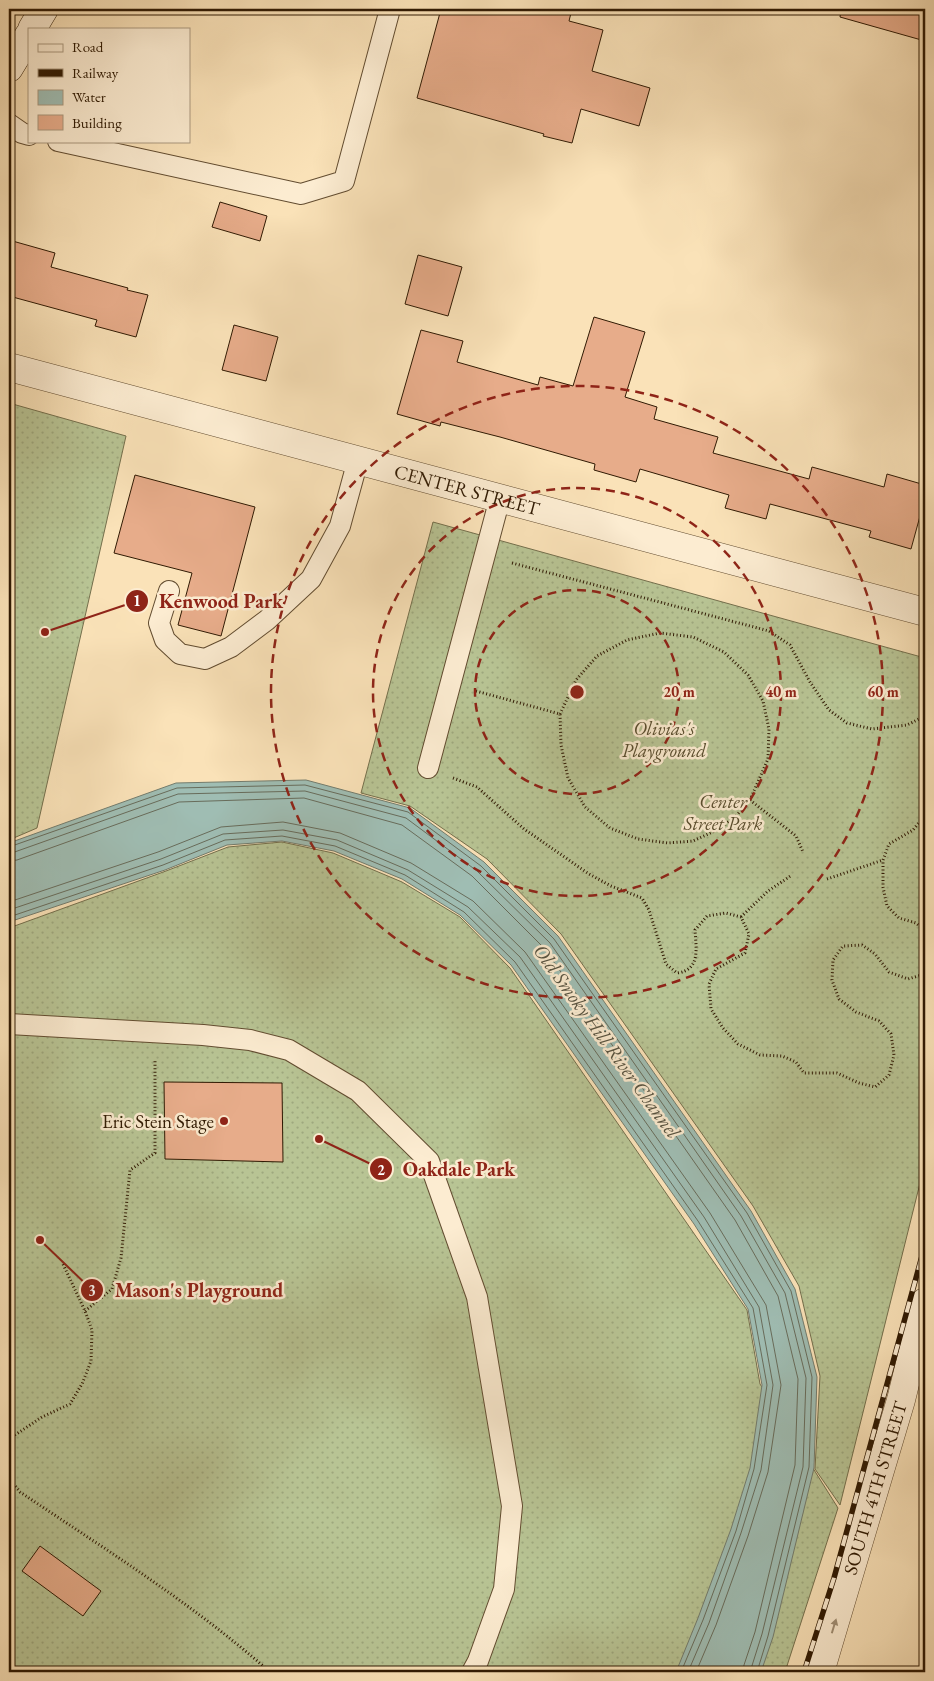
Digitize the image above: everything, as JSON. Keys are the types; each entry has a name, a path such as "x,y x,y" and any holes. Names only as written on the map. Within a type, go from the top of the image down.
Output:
{"street":[{"path":"33,28 44,9"},
{"path":"9,68 28,37"},
{"name":"CENTER STREET","path":"9,367 925,612"},
{"name":"SOUTH 4TH STREET","path":"820,1672 901,1400 925,1302"}],"lane":[{"path":"63,142 301,194 344,181 390,9"},
{"path":"9,124 22,134 28,135"},
{"path":"169,591 159,623 165,640 172,647 180,654 205,658 231,647 267,620 311,579 340,526 358,460"},
{"path":"428,768 500,498"},
{"path":"9,1024 203,1035 250,1040 289,1050 358,1091 429,1161 477,1297 512,1506 504,1589 478,1661 472,1672"}],"path":[{"path":"485,556 769,631 790,645 810,682 829,710 847,723 872,729 907,725 925,716"},
{"path":"660,633 693,637 724,652 748,675 763,701 769,729 768,759 750,800 725,825 693,841 668,842 638,839 610,828 585,807 568,778 561,745 560,714 576,680 596,656 626,640 660,633"},
{"path":"450,684 560,714"},
{"path":"428,768 477,787 524,829 589,874 611,886 642,898 649,910 666,964 676,973 684,972 693,965 696,951 695,930 707,916 726,913 741,917 749,934 745,954 716,969 709,984 711,1009 723,1028 738,1044 760,1055 782,1056 796,1062 804,1073 837,1073 859,1083 876,1087 889,1075 894,1055 891,1034 879,1021 856,1012 839,999 832,980 833,960 843,946 862,945 875,954 889,972 908,979 925,974"},
{"path":"750,800 796,836 802,852"},
{"path":"925,815 913,830 889,844 882,860 883,887 887,906 899,918 916,923 925,931"},
{"path":"827,879 882,860"},
{"path":"741,917 768,891 792,875"},
{"path":"85,1311 112,1289 121,1258 130,1170 155,1153 155,1033"},
{"path":"9,1439 42,1417 70,1404 82,1384 91,1361 92,1330 62,1262"},
{"path":"9,1478 20,1492 128,1564 237,1644 270,1672"}],"green space":[{"path":"9,403 126,436 37,828 9,840"},
{"name":"Center Street Park","path":"433,522 925,658 925,1163 840,1505 815,1469 820,1376 799,1286 753,1206 561,934 487,859 410,806 361,793"},
{"path":"282,842 333,853 402,882 460,917 510,968 747,1310 760,1384 838,1508 785,1672 9,1672 9,928 228,847"}],"water":[{"name":"Old Smoky Hill River Channel","path":"306,780 410,808 484,862 558,936 751,1211 795,1289 817,1377 814,1468 773,1637 761,1672 676,1672 731,1529 750,1468 762,1385 748,1309 694,1224 511,965 460,915 402,879 334,851 282,841 227,845 165,870 9,922 9,843 176,783"}],"building":[{"path":"441,9 572,9 569,21 603,30 592,71 650,88 639,126 581,109 572,143 417,98"},
{"path":"841,9 925,9 925,41 840,17"},
{"path":"220,202 267,216 260,241 212,227"},
{"path":"9,240 55,253 51,267 148,295 136,337 95,326 97,320 9,296"},
{"path":"418,255 462,267 448,316 405,304"},
{"path":"594,317 645,332 625,397 657,407 654,419 718,437 713,453 809,479 812,467 884,487 887,474 925,485 925,498 911,549 869,537 871,531 770,504 766,519 725,508 729,495 640,469 636,482 594,470 595,464 441,422 440,426 397,414 421,330 463,341 457,362 538,385 540,377 573,386"},
{"path":"234,325 278,337 266,381 222,370"},
{"path":"135,475 255,507 221,636 178,625 192,573 114,553"},
{"name":"Eric Stein Stage","path":"164,1082 282,1083 283,1162 165,1159"},
{"path":"40,1546 101,1591 83,1616 22,1571"}],"railway":[{"path":"804,1672 834,1578 925,1245"}],"place":[{"name":"Kenwood Park","path":"45,632"},
{"name":"Eric Stein Stage","path":"224,1121"},
{"name":"Oakdale Park","path":"319,1139"},
{"name":"Mason's Playground","path":"40,1240"}],"park label":[{"name":"Olivias's Playground","path":"664,739"}]}
